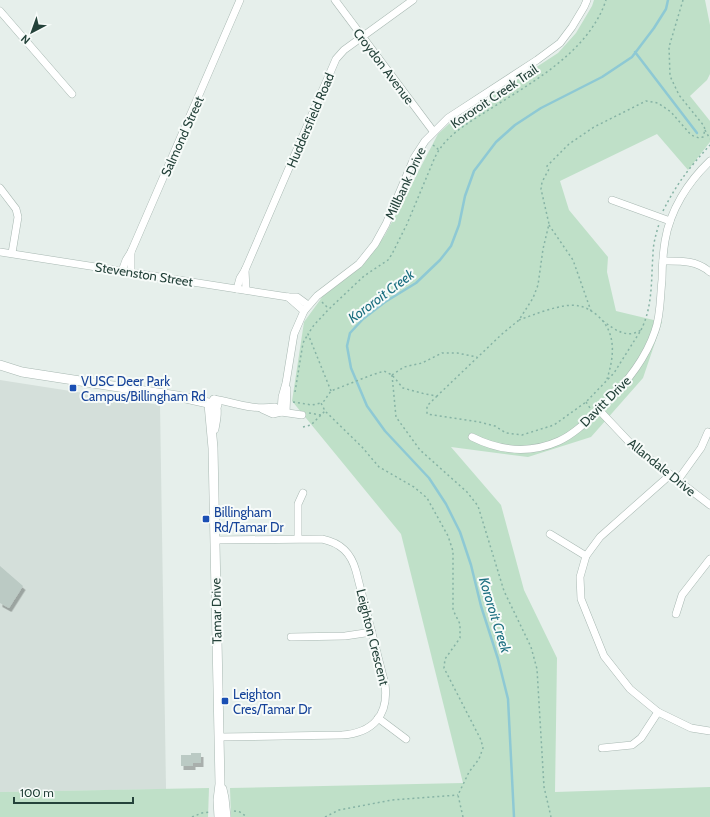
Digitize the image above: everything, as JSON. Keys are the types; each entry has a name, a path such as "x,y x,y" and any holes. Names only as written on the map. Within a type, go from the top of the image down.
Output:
{"street":[{"name":"Salmond Street","path":"122,271 240,0"},
{"name":"Croydon Avenue","path":"335,0 433,131"},
{"name":"Huddersfield Road","path":"237,289 240,278 245,270 336,59 344,50 413,0"},
{"name":"Millbank Drive","path":"283,412 282,397 286,383 294,334 306,308 317,296 359,264 375,244 386,224 414,158 433,131 448,118 537,60 560,43 572,27 587,0"},
{"path":"0,11 72,94"},
{"name":"Davitt Drive","path":"472,437 496,447 510,449 525,449 544,446 560,440 572,433 599,410 629,379 652,340 659,313 665,240 670,221 678,201 687,187 696,175 710,161"},
{"path":"0,188 13,205 18,217 12,254"},
{"path":"612,200 670,221"},
{"name":"Stevenston Street","path":"0,252 288,297 306,308"},
{"path":"131,252 131,272"},
{"path":"663,261 696,263 710,272"},
{"name":"Huddersfield Road","path":"245,270 246,290"},
{"path":"0,365 22,372 213,403 261,409 274,414 283,412 302,415"},
{"name":"Tamar Drive","path":"213,403 212,437 220,784 218,800 219,817"},
{"name":"Allandale Drive","path":"599,410 633,446 710,505"},
{"path":"678,480 701,448 708,432"},
{"path":"670,475 600,537 586,556 580,577 581,600 604,656 630,689 658,712 691,728 710,731"},
{"path":"298,538 298,504 303,493"},
{"path":"550,534 586,556"},
{"name":"Leighton Crescent","path":"215,540 298,538 322,539 337,544 348,553 355,565 385,684 386,692 384,707 378,718"},
{"path":"676,614 682,595 710,559"},
{"path":"291,637 345,636 372,632"},
{"path":"602,748 632,745 641,738 658,712"},
{"path":"219,737 352,734 367,729 378,718 406,739"},
{"name":"Tamar Drive","path":"220,784 224,798 226,817"}],"path":[{"name":"Kororoit Creek Trail","path":"295,395 303,343 308,334 329,309 364,276 388,260 407,224 439,150 463,126 518,91 571,52 588,34 596,22 606,0"},
{"path":"683,0 669,46 670,76 679,95 704,126 710,139"},
{"path":"591,311 573,260 549,224 541,189 542,182 549,169 547,166 569,144 594,127 646,101 658,103 671,112 695,137 703,137 705,130"},
{"path":"430,142 439,150"},
{"path":"688,170 710,145"},
{"path":"519,320 533,298 538,285 549,224"},
{"path":"641,330 631,334 625,334 603,321 591,311 578,305 558,307 539,312 519,320 502,334 427,406 427,414 479,422 494,426 506,433 522,435 554,424 586,402 621,363 641,330 647,316 651,297"},
{"path":"320,300 329,309"},
{"path":"603,321 612,340 613,349 613,360 606,381"},
{"path":"308,334 332,391"},
{"path":"392,375 404,367 422,362 442,353 457,353 477,357"},
{"path":"289,402 312,404 321,403 332,391 384,371 392,375 403,388 437,396"},
{"path":"392,375 396,417 420,450 467,492 478,506 504,591 531,647 537,669 544,787 551,817"},
{"path":"321,403 325,411 362,447 379,467 414,487 427,498 451,544 453,551 453,610 460,624 460,638 445,659 444,668 481,740 483,748 479,759 469,772 458,795 463,817"},
{"path":"303,427 309,426 325,411"},
{"path":"302,415 306,412 321,415"},
{"path":"325,817 339,810 392,800 458,795"}],"shaded area":[{"path":"0,380 160,405 166,789 0,792"}],"green space":[{"path":"594,0 705,0 710,25 710,74 707,80 690,96 710,121 710,142 688,170 657,134 560,181 569,210 608,257 607,272 616,311 662,322 643,378 591,437 528,457 451,447 501,505 524,590 557,658 555,792 710,787 710,817 231,817 230,788 463,783 401,534 292,401 304,322 323,296 362,266 385,235 438,134 450,123 558,53 576,33"},
{"path":"209,788 208,817 0,817 0,792"}],"building":[{"path":"0,566 23,586 9,608 0,603"},
{"path":"191,753 201,753 201,763 193,763 193,766 181,766 181,755 191,755"}],"waterway":[{"name":"Kororoit Creek","path":"514,817 508,699 498,659 481,606 471,565 460,532 446,504 429,478 385,431 367,406 351,368 347,346 350,333 363,319 385,302 416,283 440,260 451,246 459,225 465,196 474,171 496,142 515,125 541,108 602,77 632,57 654,28 666,9 668,0"},
{"path":"635,52 697,133"}],"place":[{"name":"VUSC Deer Park Campus/Billingham Rd","path":"73,388"},
{"name":"Billingham Rd/Tamar Dr","path":"206,519"},
{"name":"Leighton Cres/Tamar Dr","path":"225,701"}]}
